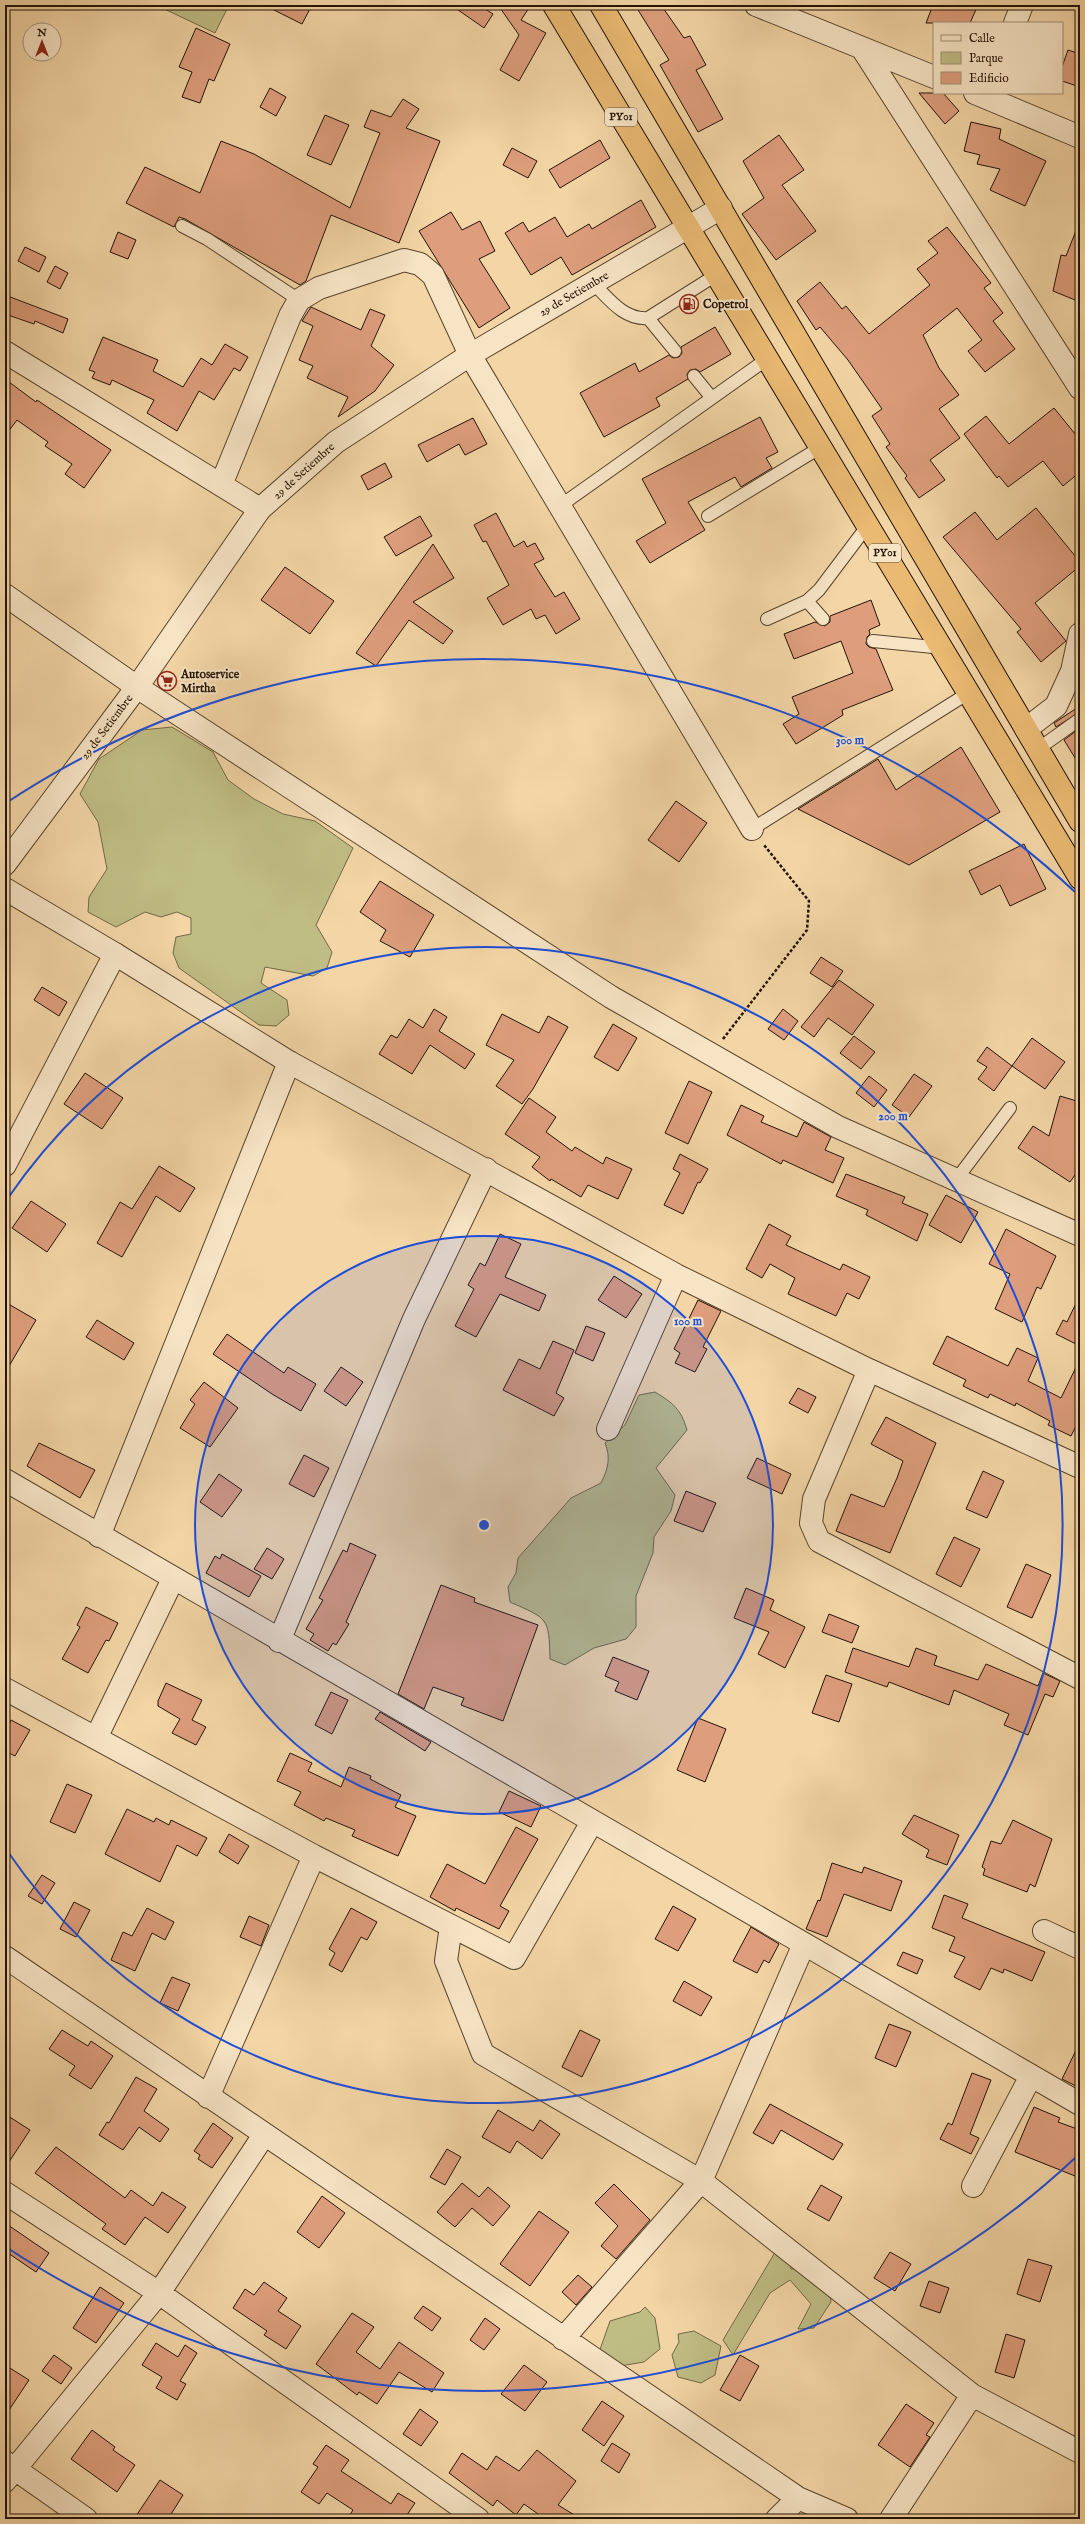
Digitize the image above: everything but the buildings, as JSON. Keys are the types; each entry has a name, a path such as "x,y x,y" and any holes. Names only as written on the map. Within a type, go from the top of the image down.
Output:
{"highway":[{"name":"PY01","path":"554,5 716,276 970,692 1080,878"},
{"name":"PY01","path":"601,5 1080,821"}],"street":[{"path":"756,5 933,77"},
{"path":"1015,22 1022,5"},
{"path":"862,48 1080,388"},
{"path":"982,94 1080,137"},
{"name":"29 de Setiembre","path":"5,864 137,687 260,509 336,442 470,355 721,208"},
{"path":"221,485 290,316 299,300 319,288 404,260 420,264 433,275 470,355 752,829"},
{"path":"5,352 260,509"},
{"path":"5,595 137,687 611,997 838,1127 1080,1235"},
{"path":"1026,729 1056,706 1072,671 1080,634"},
{"path":"5,889 116,954 289,1062 486,1169 676,1275 869,1370 1080,1467"},
{"path":"5,1165 116,954"},
{"path":"100,1536 289,1062"},
{"path":"279,1641 414,1319 486,1169"},
{"path":"608,1429 676,1275"},
{"path":"869,1370 814,1499 811,1524 819,1541 1080,1678"},
{"path":"5,1480 279,1641 1080,2104"},
{"path":"96,1738 173,1578"},
{"path":"5,1690 314,1856 514,1958 592,1822"},
{"path":"208,2097 314,1856"},
{"path":"451,1926 446,1962 483,2054 701,2181 972,2395 1080,2452"},
{"path":"1044,1931 1080,1948"},
{"path":"563,2339 701,2181 804,1944"},
{"path":"5,1957 208,2097 798,2498 847,2519"},
{"path":"973,2186 1031,2076"},
{"path":"86,2519 8,2471 159,2293 264,2135"},
{"path":"5,2193 159,2293 478,2519"},
{"path":"890,2519 972,2395"},
{"path":"778,2519 798,2498"}],"lane":[{"path":"182,226 207,239 299,300"},
{"path":"593,284 620,310 639,319 648,318 716,276"},
{"path":"648,318 675,351"},
{"path":"560,506 676,425 711,397 767,359"},
{"path":"694,376 711,397"},
{"path":"708,516 820,447"},
{"path":"767,619 807,601 830,577 868,525"},
{"path":"807,601 823,619"},
{"path":"873,642 943,648"},
{"path":"752,829 970,692"},
{"path":"1038,749 1080,719"},
{"path":"956,1180 1010,1108"}],"path":[{"path":"711,1055 807,930 810,901 752,829"}],"green space":[{"path":"156,5 229,5 215,33"},
{"path":"172,727 213,752 228,780 254,799 283,814 315,821 353,848 316,925 332,952 327,968 313,976 265,967 261,983 287,1000 289,1015 276,1026 259,1025 179,968 173,953 176,937 191,934 191,918 177,912 161,917 145,912 116,927 88,912 89,897 107,869 98,822 80,794 99,759 142,730"},
{"path":"655,1392 676,1407 685,1423 687,1430 656,1468 675,1495 671,1511 654,1537 653,1553 636,1596 636,1627 626,1639 594,1648 565,1665 550,1659 549,1635 544,1621 532,1612 510,1602 508,1587 516,1573 518,1558 571,1498 601,1483 608,1463 608,1454 605,1443 625,1425 639,1395"},
{"path":"777,2249 790,2254 791,2269 815,2268 829,2287 831,2302 814,2328 798,2329 811,2304 790,2280 770,2293 733,2355 723,2340"},
{"path":"645,2307 655,2318 660,2349 644,2362 620,2366 597,2358 610,2321 640,2312"},
{"path":"694,2331 721,2346 715,2375 701,2383 678,2377 672,2355 679,2342 678,2334"}],"place":[{"name":"Copetrol","path":"689,304"},
{"name":"Autoservice Mirtha","path":"167,681"}]}
